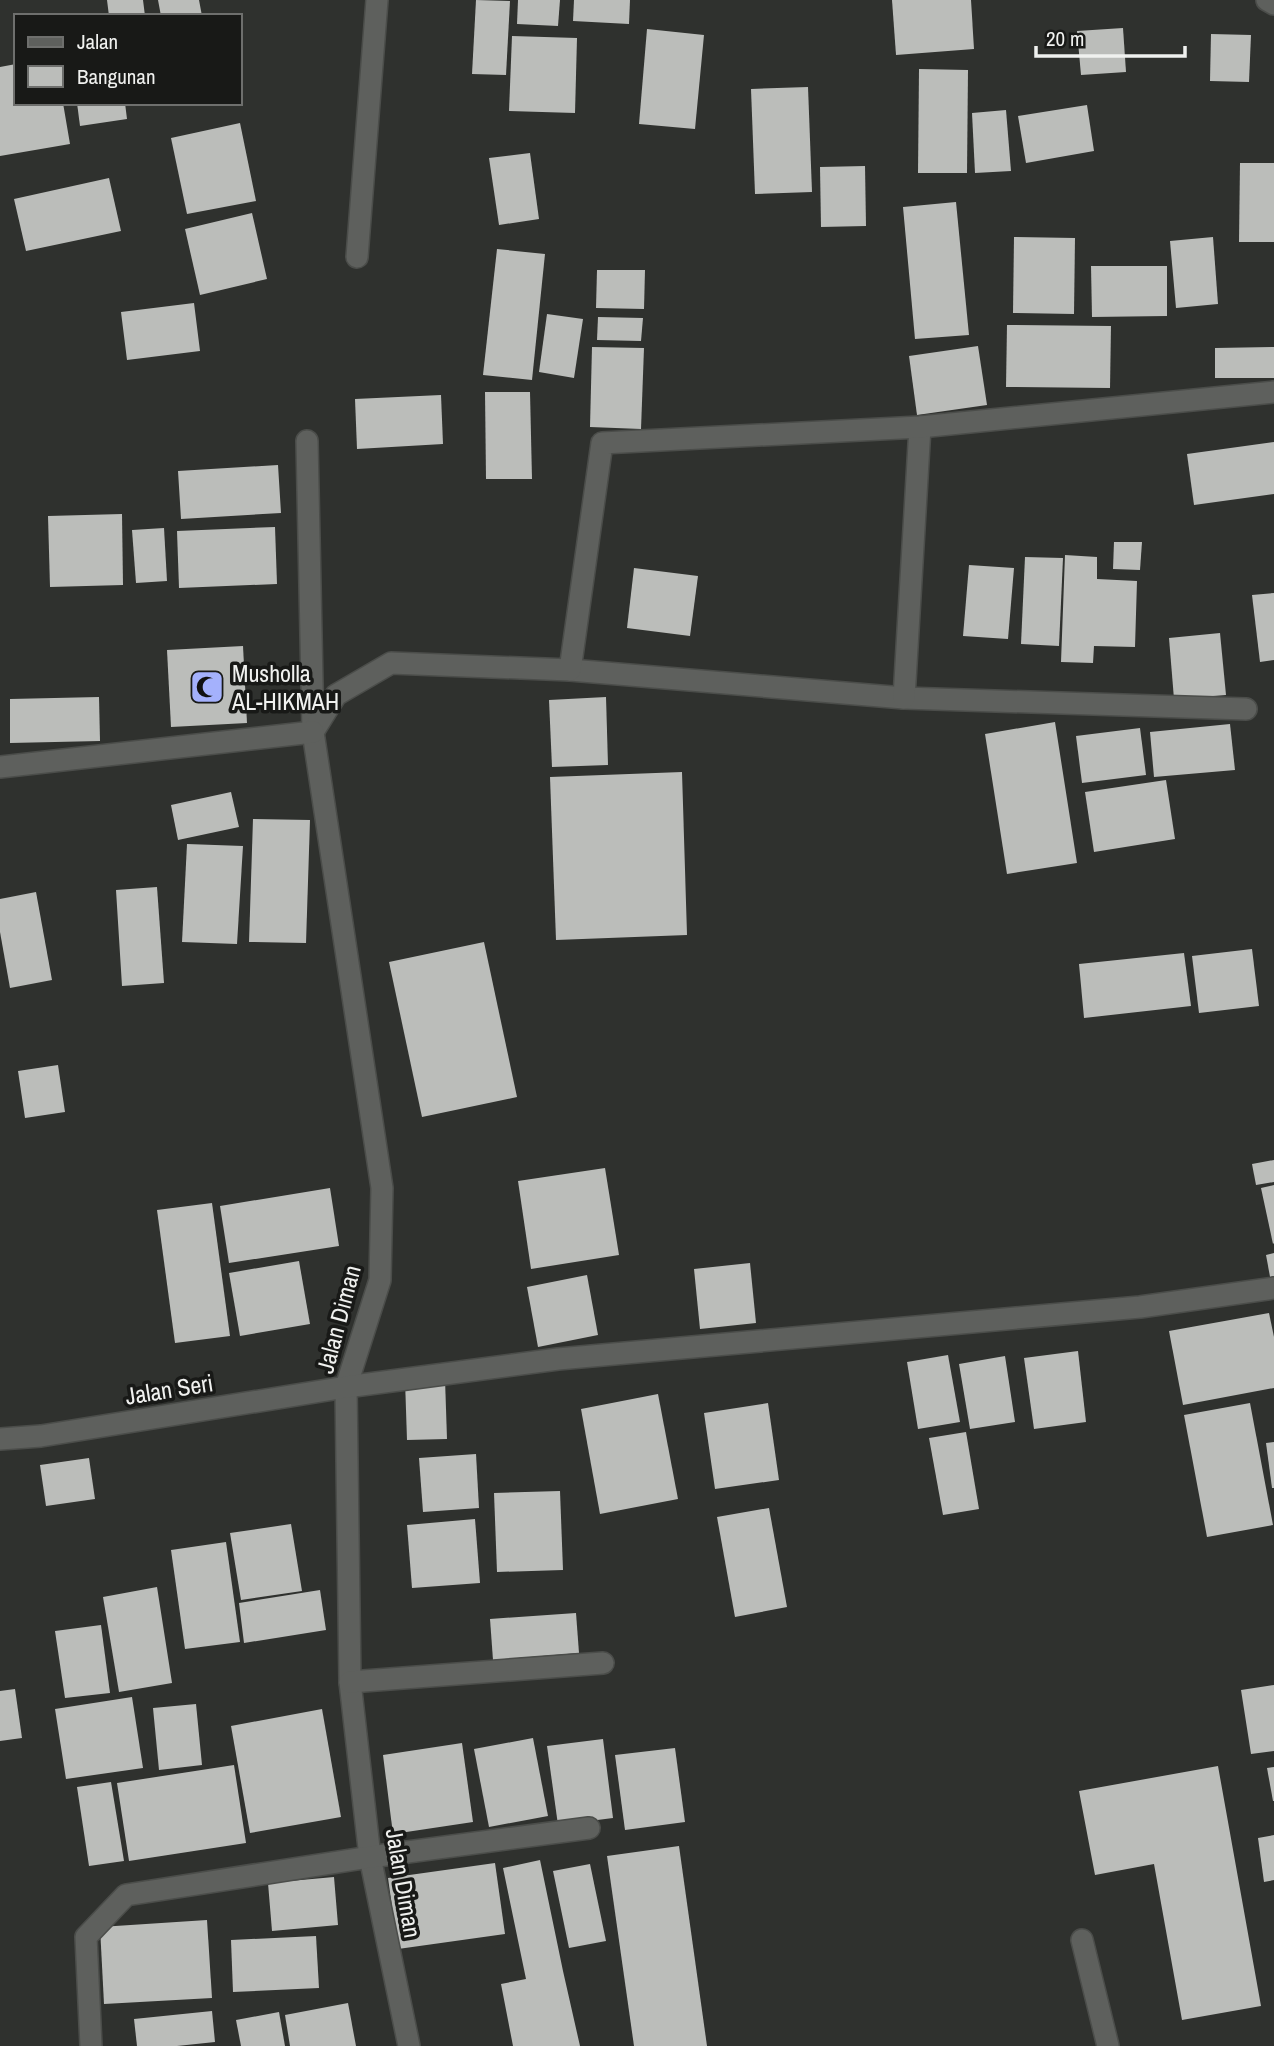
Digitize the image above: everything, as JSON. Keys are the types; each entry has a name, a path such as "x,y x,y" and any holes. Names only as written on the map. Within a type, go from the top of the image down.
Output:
{"street":[{"path":"357,257 377,0"},
{"path":"1267,0 1274,5"},
{"path":"570,670 602,443 920,427 1274,392"},
{"path":"904,698 920,427"},
{"name":"Jalan Diman","path":"307,441 313,732 382,1188 380,1280 346,1387 350,1682 370,1857 409,2046"},
{"path":"0,767 313,732 337,695 391,663 570,670 904,698 1246,709"},
{"name":"Jalan Seri","path":"0,1439 41,1436 346,1387 558,1359 1140,1307 1274,1288"},
{"path":"350,1682 603,1663"},
{"path":"91,2046 86,1937 126,1895 370,1857 589,1828"},
{"path":"1082,1940 1108,2046"}],"building":[{"path":"107,0 143,0 145,14 109,14"},
{"path":"158,0 199,0 202,14 161,14"},
{"path":"476,0 510,1 506,75 472,74"},
{"path":"518,0 560,0 558,26 517,24"},
{"path":"574,0 630,0 629,24 573,21"},
{"path":"892,0 971,0 974,49 896,55"},
{"path":"1123,28 1126,72 1081,75 1077,31"},
{"path":"647,29 704,35 695,129 639,124"},
{"path":"1211,34 1251,35 1249,82 1210,81"},
{"path":"512,36 577,38 575,113 509,111"},
{"path":"14,64 14,105 63,105 70,144 0,156 0,67"},
{"path":"919,69 968,70 967,173 918,173"},
{"path":"808,87 812,192 755,194 751,89"},
{"path":"77,105 125,105 127,119 80,126"},
{"path":"1087,105 1094,151 1026,163 1018,116"},
{"path":"1006,110 1011,171 975,173 972,113"},
{"path":"240,123 256,201 187,214 171,138"},
{"path":"530,153 539,219 499,225 489,158"},
{"path":"1240,163 1274,163 1274,242 1239,242"},
{"path":"865,166 866,226 821,227 820,167"},
{"path":"109,178 121,231 26,251 14,199"},
{"path":"956,202 969,335 915,339 903,207"},
{"path":"252,213 267,279 200,295 185,229"},
{"path":"1014,237 1075,238 1074,314 1013,313"},
{"path":"1213,237 1218,304 1176,308 1170,241"},
{"path":"497,249 545,254 532,380 483,375"},
{"path":"1091,266 1167,266 1167,316 1092,317"},
{"path":"597,270 645,270 644,309 596,308"},
{"path":"194,303 200,351 127,360 121,312"},
{"path":"547,314 583,319 574,378 539,372"},
{"path":"598,317 643,318 641,341 597,340"},
{"path":"1007,325 1111,326 1110,388 1006,387"},
{"path":"978,346 987,405 917,415 909,356"},
{"path":"592,347 644,348 641,429 590,427"},
{"path":"1274,347 1274,378 1215,378 1215,348"},
{"path":"485,392 530,392 532,479 486,479"},
{"path":"441,395 443,444 357,449 355,399"},
{"path":"1274,442 1274,494 1194,505 1187,454"},
{"path":"278,465 281,513 181,519 178,471"},
{"path":"122,514 123,585 50,587 48,516"},
{"path":"275,527 277,584 179,588 177,531"},
{"path":"164,528 167,581 136,583 132,530"},
{"path":"1114,542 1142,542 1140,570 1113,569"},
{"path":"1065,555 1097,557 1097,579 1137,581 1135,647 1094,646 1093,663 1061,662"},
{"path":"1025,557 1063,558 1059,646 1021,644"},
{"path":"969,565 1014,568 1008,639 963,636"},
{"path":"634,568 698,576 690,636 627,628"},
{"path":"1274,593 1274,660 1260,662 1252,595"},
{"path":"1220,633 1226,695 1174,699 1169,638"},
{"name":"Musholla AL-HIKMAH","path":"243,646 247,723 171,727 167,650"},
{"path":"99,697 100,741 10,743 10,699"},
{"path":"606,697 608,765 552,767 549,700"},
{"path":"1055,722 1077,863 1007,874 985,734"},
{"path":"1230,724 1235,770 1154,777 1150,732"},
{"path":"1140,728 1146,775 1082,783 1076,736"},
{"path":"682,772 687,935 556,940 550,777"},
{"path":"1166,780 1175,839 1094,852 1085,792"},
{"path":"231,792 239,827 178,840 171,805"},
{"path":"253,819 310,820 306,943 249,942"},
{"path":"187,844 243,846 237,944 182,942"},
{"path":"157,887 164,983 122,986 116,890"},
{"path":"36,892 52,980 10,988 0,932 0,899"},
{"path":"484,942 517,1097 422,1117 389,962"},
{"path":"1252,949 1259,1006 1199,1013 1192,956"},
{"path":"1184,953 1191,1006 1084,1018 1079,964"},
{"path":"58,1065 65,1112 25,1118 18,1071"},
{"path":"1274,1160 1274,1182 1256,1185 1252,1164"},
{"path":"605,1168 619,1255 531,1269 518,1181"},
{"path":"1274,1185 1274,1243 1273,1244 1261,1188"},
{"path":"330,1188 339,1246 229,1263 220,1206"},
{"path":"212,1203 230,1336 175,1343 157,1210"},
{"path":"1274,1253 1274,1282 1271,1282 1266,1255"},
{"path":"299,1261 310,1324 240,1336 229,1273"},
{"path":"750,1263 756,1323 700,1329 694,1269"},
{"path":"587,1275 598,1335 538,1347 527,1287"},
{"path":"1269,1313 1274,1337 1274,1388 1183,1405 1169,1331"},
{"path":"1078,1351 1086,1422 1034,1429 1024,1358"},
{"path":"948,1355 960,1422 918,1429 907,1362"},
{"path":"1005,1356 1015,1422 970,1429 959,1364"},
{"path":"445,1379 447,1439 407,1440 405,1380"},
{"path":"658,1394 678,1499 600,1514 581,1409"},
{"path":"768,1403 779,1480 715,1489 704,1413"},
{"path":"1250,1403 1273,1525 1207,1537 1184,1415"},
{"path":"966,1432 979,1509 943,1515 929,1438"},
{"path":"1274,1442 1274,1488 1272,1488 1266,1443"},
{"path":"476,1454 479,1508 423,1512 419,1458"},
{"path":"89,1458 95,1499 46,1506 40,1465"},
{"path":"560,1491 563,1570 497,1572 494,1493"},
{"path":"769,1508 787,1607 735,1617 717,1517"},
{"path":"475,1519 480,1583 412,1588 407,1525"},
{"path":"291,1524 302,1591 241,1600 230,1533"},
{"path":"226,1542 240,1642 185,1649 171,1550"},
{"path":"157,1587 172,1683 119,1692 103,1597"},
{"path":"320,1590 326,1630 244,1643 239,1603"},
{"path":"576,1613 579,1653 493,1660 490,1619"},
{"path":"101,1625 110,1693 65,1698 55,1631"},
{"path":"1274,1685 1274,1751 1251,1754 1241,1690"},
{"path":"15,1689 22,1738 0,1741 0,1691"},
{"path":"132,1697 143,1768 66,1779 55,1709"},
{"path":"196,1704 202,1765 159,1770 153,1708"},
{"path":"322,1709 341,1817 250,1833 231,1726"},
{"path":"533,1738 548,1816 489,1827 474,1749"},
{"path":"603,1739 613,1818 558,1825 547,1746"},
{"path":"462,1743 473,1822 393,1834 383,1755"},
{"path":"675,1748 685,1822 625,1830 615,1755"},
{"path":"234,1765 246,1843 129,1861 117,1783"},
{"path":"1218,1766 1261,2006 1182,2020 1154,1864 1095,1875 1079,1791"},
{"path":"1274,1767 1274,1801 1273,1801 1267,1768"},
{"path":"111,1782 124,1861 89,1866 77,1787"},
{"path":"1274,1835 1274,1880 1264,1882 1258,1838"},
{"path":"679,1846 707,2046 634,2046 607,1856"},
{"path":"540,1860 580,2046 513,2046 501,1984 526,1979 503,1868"},
{"path":"495,1863 505,1934 398,1949 388,1878"},
{"path":"590,1864 606,1941 569,1948 553,1871"},
{"path":"334,1877 338,1925 272,1931 268,1883"},
{"path":"207,1920 212,1998 104,2004 100,1927"},
{"path":"316,1936 319,1988 233,1992 231,1940"},
{"path":"348,2003 356,2046 290,2046 285,2015"},
{"path":"212,2011 215,2042 137,2046 134,2019"},
{"path":"279,2012 285,2046 241,2046 236,2020"}],"place":[{"name":"Musholla AL-HIKMAH","path":"207,687"}]}
